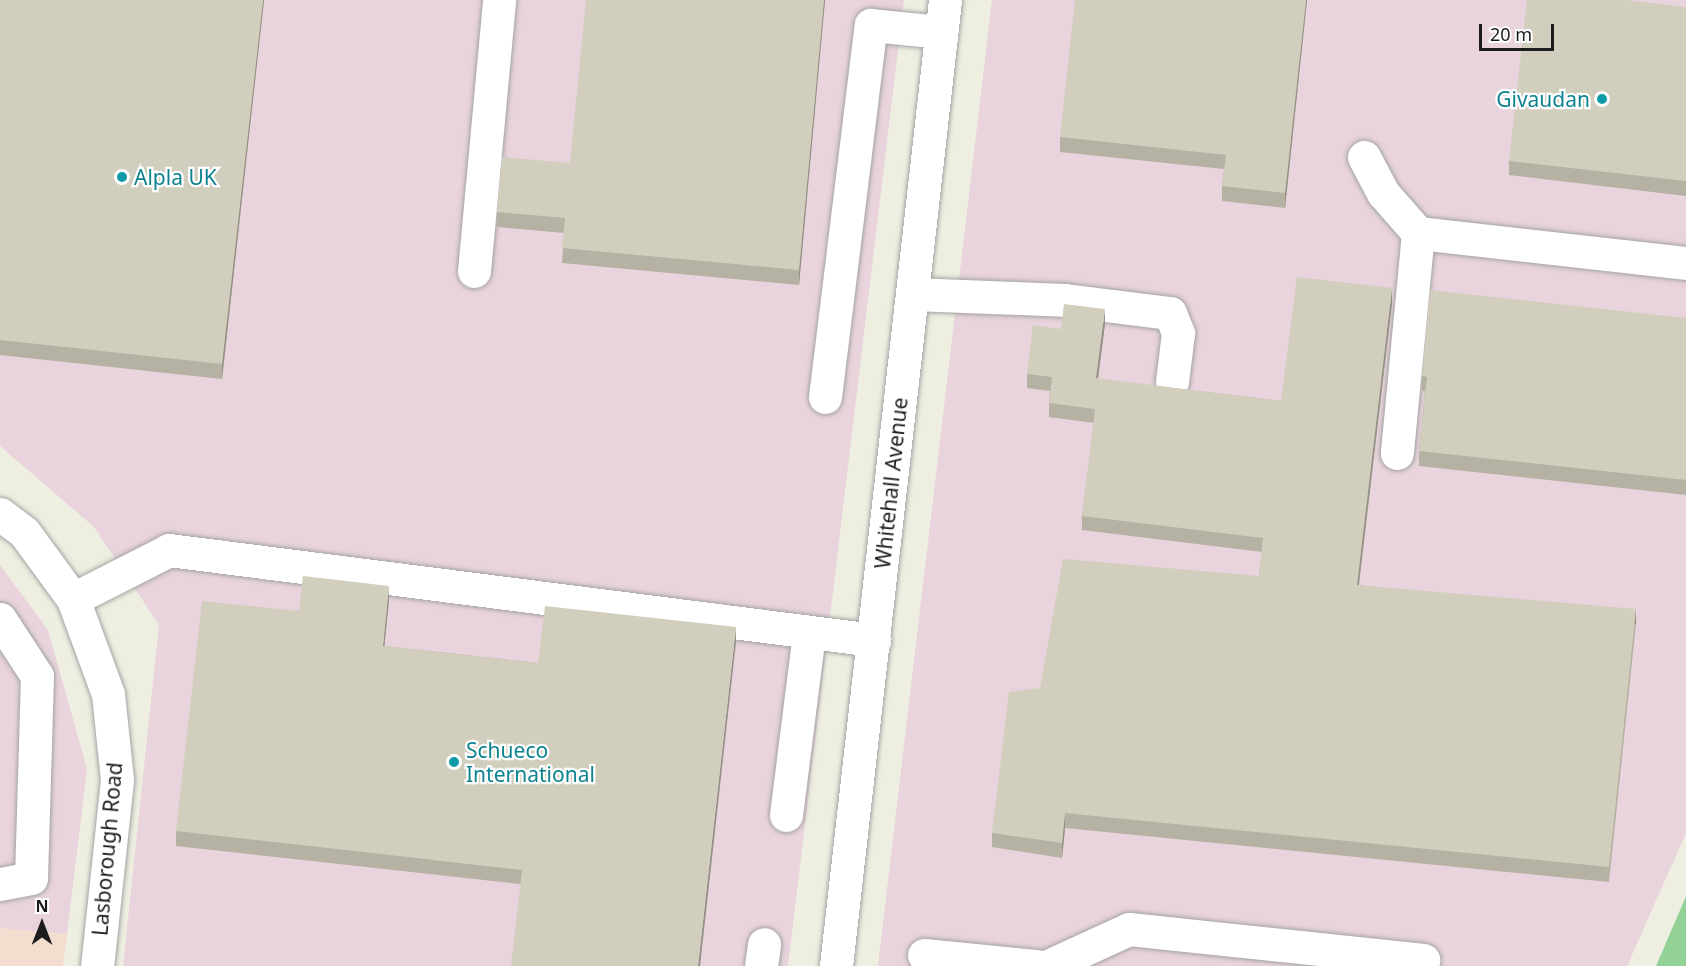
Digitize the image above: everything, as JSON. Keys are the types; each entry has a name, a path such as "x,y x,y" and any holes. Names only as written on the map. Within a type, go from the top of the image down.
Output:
{"street":[{"path":"474,271 499,0"},
{"name":"Whitehall Avenue","path":"836,966 945,0"},
{"path":"825,397 871,25 942,32"},
{"path":"1364,157 1383,193 1418,233 1686,263"},
{"path":"1397,453 1418,233"},
{"path":"912,294 1065,300 1170,313 1178,333 1172,382"},
{"name":"Lasborough Road","path":"0,514 24,532 74,599 108,694 115,735 117,780 97,966"},
{"path":"74,599 169,550 873,640"},
{"path":"0,619 37,676 31,878 0,884"},
{"path":"786,815 809,632"},
{"path":"1048,966 1129,929 1423,960"},
{"path":"924,955 1037,966"}],"shaded area":[{"path":"0,0 904,0 788,966 123,966 159,625 94,527 0,446"},
{"path":"992,0 1686,0 1686,833 1627,966 878,966"},
{"path":"0,565 48,630 87,769 67,934 0,928"},
{"path":"0,928 67,934 63,966 0,966"}],"green space":[{"path":"1686,897 1686,966 1656,966 1684,901"}],"building":[{"name":"Alpla UK","path":"0,0 263,0 222,364 0,340"},
{"path":"586,0 824,0 799,270 562,248 565,218 497,212 502,157 570,163"},
{"path":"1075,0 1306,0 1285,193 1222,186 1226,155 1060,137"},
{"name":"Givaudan","path":"1527,0 1625,0 1686,7 1686,181 1509,161"},
{"path":"1297,277 1392,288 1357,585 1636,609 1609,867 1065,813 1062,843 992,833 1009,692 1040,688 1063,559 1259,576 1263,538 1082,516 1095,409 1049,403 1052,377 1027,374 1033,325 1061,329 1064,304 1105,309 1096,378 1281,401"},
{"path":"1430,290 1686,318 1686,480 1419,451 1427,377 1422,376"},
{"name":"Schueco International","path":"303,576 389,586 383,646 538,663 545,606 736,627 698,966 511,966 522,870 176,831 202,601 299,611"}],"place":[{"name":"Givaudan","path":"1602,99"},
{"name":"Alpla UK","path":"122,177"},
{"name":"Schueco International","path":"454,762"}]}
